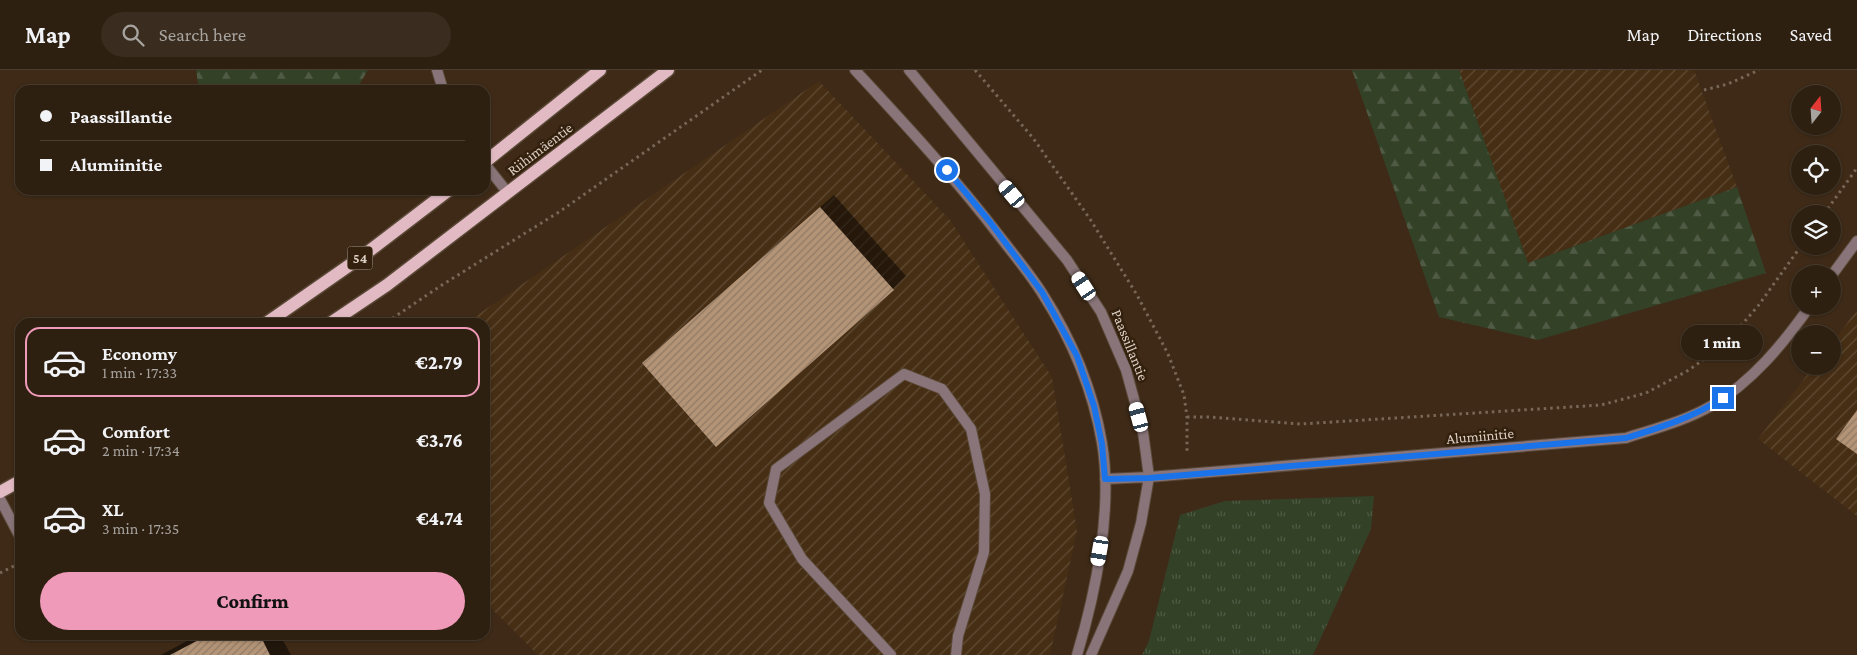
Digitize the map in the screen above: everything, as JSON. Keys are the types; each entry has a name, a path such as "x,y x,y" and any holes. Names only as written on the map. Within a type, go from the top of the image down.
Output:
{"main road":[{"name":"Riihimäentie","path":"490,159 600,70"},
{"name":"Riihimäentie","path":"338,318 387,285 668,70"},
{"name":"54","path":"274,318 364,255 442,195"},
{"path":"0,492 15,484"}],"street":[{"path":"436,70 441,85"},
{"path":"855,70 937,158 990,222 1042,292 1077,356 1094,406 1102,444 1106,491 1100,551 1092,600 1078,655"},
{"name":"Paassillantie","path":"909,70 1067,260 1101,312 1126,370 1143,432 1149,478 1141,523 1128,571 1091,655"},
{"path":"490,170 508,194"},
{"path":"1839,265 1857,241"},
{"name":"Alumiinitie","path":"1105,479 1149,478 1626,438 1666,425 1711,406 1747,381 1790,334 1804,315"},
{"path":"892,655 802,559 769,503 776,469 904,374 942,389 971,429 985,494 984,552 958,636 956,655"},
{"path":"0,499 15,528"}],"path":[{"path":"393,318 559,212 762,70"},
{"path":"975,70 1033,138 1090,219 1168,354 1184,395 1187,418 1187,474"},
{"path":"1704,90 1728,84 1759,70"},
{"path":"1830,205 1857,168"},
{"path":"1187,418 1210,417 1301,424 1601,405 1646,393 1689,370 1725,344 1758,306 1795,255"},
{"path":"0,572 15,565"}],"shaded area":[{"path":"1459,70 1694,70 1737,187 1528,263"},
{"path":"819,81 950,220 1052,377 1077,531 1050,655 538,655 490,607 490,318 473,318"},
{"path":"1857,310 1857,516 1758,439 1807,375 1841,375 1841,331"}],"green space":[{"path":"196,70 368,70 359,85 198,85"},
{"path":"1352,70 1459,70 1528,263 1737,187 1766,273 1538,340 1439,317"},
{"path":"1374,496 1371,529 1313,655 1142,655 1149,641 1180,515 1225,501"}],"building":[{"path":"820,207 894,290 716,447 642,363"},
{"path":"1857,410 1857,454 1836,439"},
{"path":"198,640 262,640 270,655 170,655"}],"route":[{"path":"947,170 990,222 1042,292 1077,356 1094,406 1102,444 1105,479 1149,478 1626,438 1666,425 1711,406 1723,398"}]}
